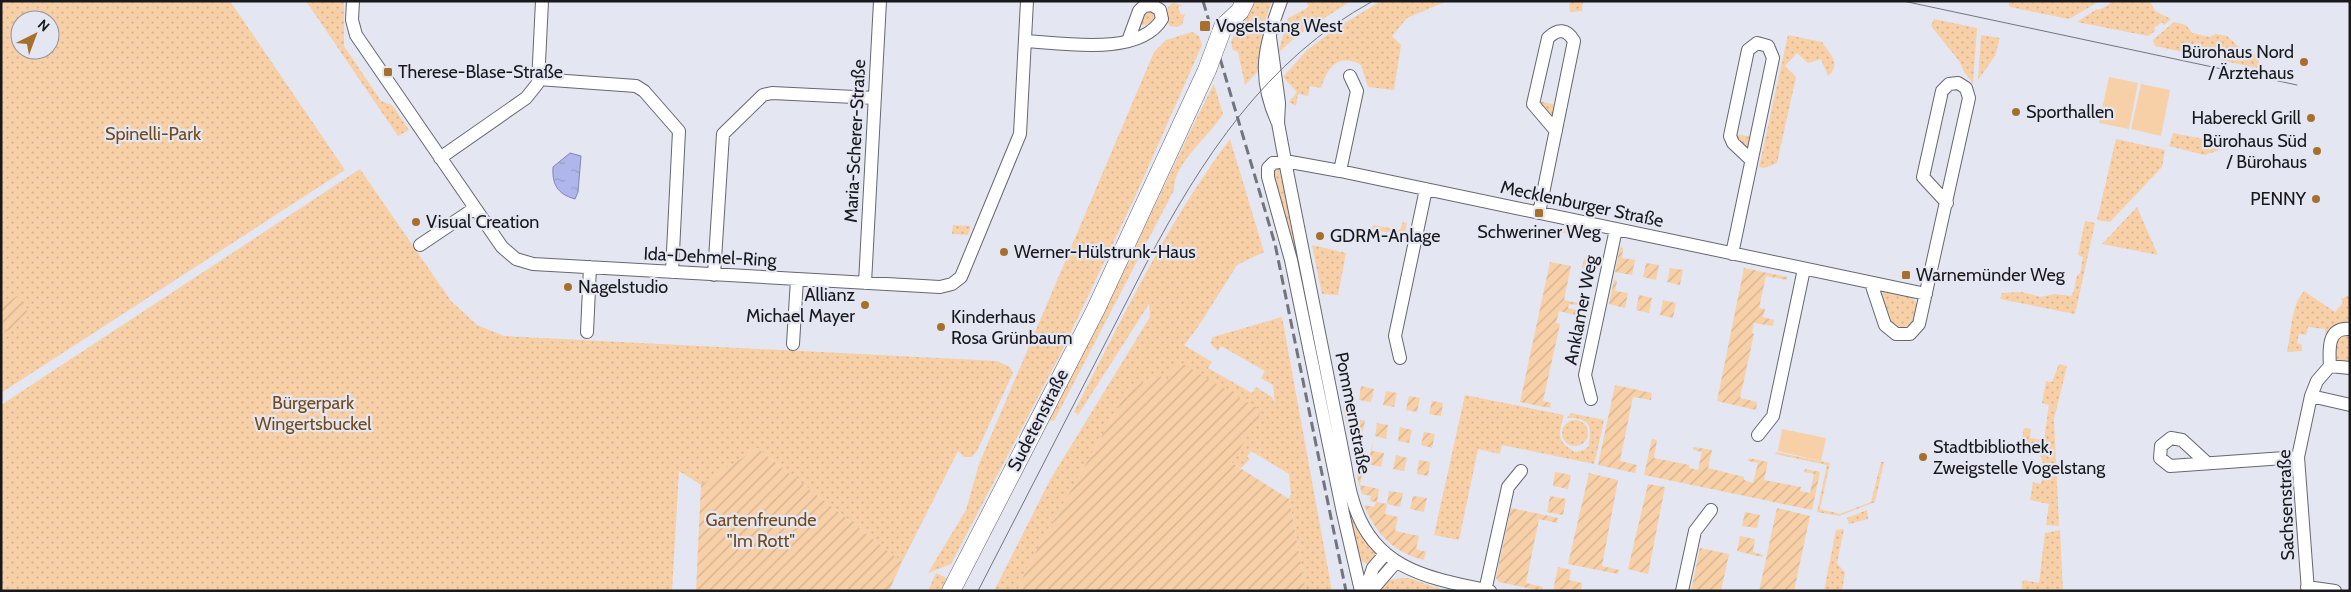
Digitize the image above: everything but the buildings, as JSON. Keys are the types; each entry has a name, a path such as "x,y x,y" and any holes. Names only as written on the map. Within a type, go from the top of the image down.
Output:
{"main road":[{"name":"Sudetenstraße","path":"951,591 1095,311 1207,70 1233,1"},
{"path":"1223,27 1240,11 1245,1"}],"street":[{"name":"Ida-Dehmel-Ring","path":"353,1 352,20 356,35 502,247 516,259 533,264 940,287 952,284 961,276 1020,134 1027,1"},
{"path":"440,158 526,98 538,83 542,1"},
{"name":"Maria-Scherer-Straße","path":"865,283 880,1"},
{"name":"Pommernstraße","path":"1281,1 1263,59 1265,79 1269,104 1278,123 1284,161 1353,501 1365,529 1385,554 1396,562 1423,576 1487,590"},
{"path":"1539,212 1556,131 1574,41 1570,34 1562,31 1555,32 1548,38 1533,104 1556,131"},
{"path":"1025,41 1112,45 1128,41"},
{"path":"1732,254 1773,58 1768,46 1757,43 1748,50 1730,136 1733,143 1751,160"},
{"path":"1340,171 1357,92 1350,76"},
{"path":"538,79 636,86 644,91 679,131 672,272"},
{"path":"1871,283 1885,325 1896,334 1910,334 1919,324 1948,203 1969,98 1966,88 1958,83 1949,84 1942,91 1923,178 1948,203"},
{"path":"714,275 722,134 763,96 772,93 875,98"},
{"name":"Pommernstraße","path":"1284,161 1273,163 1270,166 1268,177 1291,260 1343,513 1363,591"},
{"name":"Mecklenburger Straße","path":"1284,161 1539,212 1926,294"},
{"path":"1400,358 1396,336 1426,189"},
{"path":"420,245 475,208"},
{"name":"Anklamer Weg","path":"1590,399 1585,375 1616,229"},
{"path":"586,332 590,266"},
{"path":"1758,435 1773,416 1804,269"},
{"path":"793,344 798,279"},
{"path":"2350,329 2339,330 2329,343 2330,366 2350,368"},
{"name":"Sachsenstraße","path":"2308,589 2298,457 2311,396 2317,381 2330,366"},
{"path":"2311,396 2350,405"},
{"path":"2207,463 2182,440 2171,438 2161,446 2160,458 2170,466 2298,457"},
{"path":"1487,590 1508,487 1521,471"},
{"path":"1682,591 1695,531 1711,510"},
{"path":"1363,591 1373,568 1385,554"},
{"path":"1371,591 1396,562"},
{"path":"2308,589 2335,591"}],"green space":[{"name":"Spinelli-Park","path":"1,1 230,1 345,170 1,393"},
{"path":"306,1 344,1 344,46 381,101 392,105 409,130 398,136"},
{"path":"1249,1 1272,1 1262,30 1261,68 1245,85 1238,52 1233,50 1231,42"},
{"path":"1306,1 1351,1 1298,35 1278,53 1288,18 1309,7"},
{"path":"1381,1 1447,1 1407,18 1392,36 1401,45 1394,90 1368,87 1361,65 1346,60 1340,61 1330,69 1321,88 1310,86 1308,96 1298,94 1296,106 1289,102 1297,92 1283,77 1307,50 1338,27"},
{"path":"1569,1 1583,1 1582,11 1570,12"},
{"path":"2008,1 2100,1 2069,19 2010,7"},
{"path":"2109,1 2150,1 2155,11 2171,19 2164,25 2162,22 2148,36 2077,22 2097,9 2099,10 2110,4"},
{"path":"1173,3 1182,5 1178,7 1181,15 1185,14 1182,25 1177,27 1170,26 1167,21 1168,7"},
{"path":"1154,11 1156,18 1150,24 1142,25 1141,22 1145,12"},
{"path":"1934,19 1977,28 1973,83 1964,72 1960,62 1931,26"},
{"path":"2174,22 2186,25 2192,33 2209,37 2216,34 2227,36 2239,47 2252,51 2259,60 2257,68 2155,46 2153,40"},
{"path":"1192,32 1199,36 1202,45 1135,197 1062,351 951,564 928,573 966,510 979,464 1154,52 1166,40"},
{"path":"1788,35 1822,42 1833,59 1834,67 1828,76 1821,59 1808,63 1797,53 1785,66 1796,77 1777,163 1764,168 1759,167"},
{"path":"1981,35 2000,38 1995,56 1978,80"},
{"path":"2109,77 2138,83 2129,129 2099,123"},
{"path":"1214,84 1223,114 1179,170 1174,190 1054,421 1046,420 1122,273"},
{"path":"2141,84 2170,90 2161,136 2131,129"},
{"path":"1540,101 1556,105 1554,115 1548,116"},
{"path":"2173,133 2224,143 2220,150 2204,155 2169,146"},
{"path":"1735,134 1752,137 1750,148 1743,147 1735,139"},
{"path":"1230,139 1264,252 1237,265 1198,327 1184,345 1212,362 1208,368 1252,393 1256,387 1272,397 1275,404 1273,385 1261,378 1265,371 1221,346 1218,351 1210,343 1213,337 1282,317 1332,591 1306,591 1289,498 1291,494 1289,474 1251,451 1247,457 1250,459 1241,468 1232,463 1167,380 1160,376 1129,388 1029,564 1017,591 994,591 1050,480 1150,317 1149,304 1078,415 1074,412 1146,272 1186,204"},
{"path":"2116,139 2165,150 2162,167 2110,222 2097,220"},
{"path":"1278,165 1303,269 1356,521 1377,555 1369,565 1360,560 1344,497 1273,176 1274,168"},
{"name":"Bürgerpark Wingertsbuckel","path":"360,169 451,301 477,325 504,336 997,361 1010,367 1013,373 977,451 972,457 964,457 958,451 902,562 757,448 701,485 679,471 672,591 1,591 1,405"},
{"path":"2137,207 2158,255 2102,244"},
{"path":"2085,221 2095,223 2075,314 2000,299 2002,293 2021,292 2041,297 2055,294 2071,296 2074,291 2077,275 2080,274 2083,257 2078,255"},
{"path":"1403,222 1407,223 1404,236 1372,229 1373,225 1400,230"},
{"path":"953,225 971,226 968,235 952,234"},
{"path":"1557,228 1596,236 1598,240 1556,231"},
{"path":"1312,245 1346,253 1338,295 1322,294"},
{"path":"1620,247 1623,248 1622,258 1635,260 1632,275 1615,272"},
{"path":"1591,258 1596,259 1594,271 1582,268 1584,259 1590,260"},
{"path":"1550,262 1571,266 1564,300 1578,303 1578,305 1569,304 1568,308 1577,310 1576,315 1559,311 1556,323 1560,324 1543,401 1551,403 1550,408 1520,402"},
{"path":"1646,263 1659,265 1656,280 1643,277"},
{"path":"1670,268 1683,270 1680,285 1667,282"},
{"path":"1744,268 1787,277 1787,280 1766,276 1759,308 1765,309 1763,317 1774,320 1773,326 1754,323 1752,333 1754,334 1740,398 1757,402 1756,410 1717,401"},
{"path":"1614,280 1617,281 1615,291 1628,293 1625,308 1609,304"},
{"path":"1885,291 1912,297 1916,302 1916,318 1903,328 1898,329 1890,323 1881,295"},
{"path":"2304,291 2335,312 2343,303 2341,299 2350,295 2350,321 2331,328 2325,336 2325,329 2308,327 2306,335 2299,334 2297,343 2302,345 2302,351 2287,352 2296,304"},
{"path":"1639,295 1652,298 1649,313 1636,310"},
{"path":"17,296 30,315 1,335 1,306"},
{"path":"1663,300 1676,303 1673,318 1660,315"},
{"path":"2350,333 2350,363 2337,366 2331,353 2333,346 2339,337"},
{"path":"1178,361 1262,411 1232,463 1289,499 1306,591 1017,591 1029,564 1129,388 1160,376 1167,380"},
{"path":"2059,364 2067,366 2054,419 2059,526 2046,525 2049,504 2030,500 2033,482 2041,484 2044,466 2038,450 2026,448 2021,443 2024,428 2031,429 2030,438 2044,440 2049,405 2042,403 2046,381 2052,382"},
{"path":"1615,385 1652,393 1651,400 1633,397 1620,461 1637,465 1635,473 1598,465"},
{"path":"1361,386 1374,389 1371,402 1359,400"},
{"path":"1386,391 1397,393 1394,407 1383,405"},
{"path":"1465,395 1564,415 1560,432 1561,440 1575,452 1584,450 1589,446 1590,429 1583,420 1567,418 1571,413 1604,420 1597,452 1593,451 1597,453 1594,464 1502,445 1500,454 1478,449 1459,540 1434,535"},
{"path":"1409,396 1420,398 1417,412 1406,410"},
{"path":"1432,401 1443,403 1441,416 1429,414"},
{"path":"1343,407 1355,409 1354,418 1365,421 1362,434 1348,431"},
{"path":"1575,420 1584,424 1588,433 1584,442 1575,446 1566,442 1562,433 1566,424"},
{"path":"1377,423 1388,425 1386,439 1375,436"},
{"path":"1400,427 1412,430 1409,443 1398,441"},
{"path":"1782,429 1826,438 1821,461 1778,451"},
{"path":"1424,432 1435,434 1432,448 1421,445"},
{"path":"1652,439 1657,440 1654,458 1689,465 1689,468 1698,470 1702,452 1693,450 1693,447 1712,450 1708,468 1744,477 1744,480 1753,483 1758,463 1748,461 1749,458 1768,462 1764,480 1801,487 1800,491 1810,493 1814,474 1804,472 1805,469 1820,472 1812,510 1644,475"},
{"path":"1373,441 1372,451 1384,453 1381,467 1368,464"},
{"name":"Gartenfreunde \"Im Rott\"","path":"757,448 902,562 889,591 696,591 701,485"},
{"path":"1776,452 1830,463 1820,509 1840,514 1871,502 1881,462 1884,462 1875,502 1839,516 1817,512 1827,465 1775,454"},
{"path":"1396,455 1407,458 1404,471 1393,469"},
{"path":"1419,460 1430,462 1428,476 1417,474"},
{"path":"1555,472 1571,475 1568,489 1553,486"},
{"path":"1356,473 1362,474 1360,485 1379,489 1377,502 1387,504 1385,514 1398,517 1395,531 1419,536 1416,549 1426,552 1424,560 1403,552 1380,533 1364,505 1374,507 1376,502 1370,501 1371,496 1362,494"},
{"path":"1589,473 1618,480 1602,566 1619,570 1618,574 1568,564"},
{"path":"1648,484 1665,487 1648,574 1628,569"},
{"path":"1389,491 1403,493 1400,507 1387,504"},
{"path":"1413,496 1427,498 1424,512 1410,509"},
{"path":"1550,496 1566,499 1563,515 1547,512"},
{"path":"1511,508 1558,518 1557,523 1539,519 1526,583 1543,587 1542,591 1499,582 1496,578"},
{"path":"1777,508 1810,516 1794,591 1759,591"},
{"path":"1867,510 1868,519 1849,524 1847,518"},
{"path":"1745,512 1760,515 1757,528 1742,526"},
{"path":"1844,529 1837,563 1845,573 1842,591 1824,591 1836,530"},
{"path":"2060,530 2063,591 2021,591 2023,580 2039,583 2045,533"},
{"path":"1740,536 1755,539 1753,552 1763,555 1762,557 1737,551"},
{"path":"1700,548 1729,554 1721,591 1691,591"},
{"path":"1558,567 1571,570 1569,580 1582,583 1581,591 1553,591"},
{"path":"936,573 947,578 941,591 928,591"},
{"path":"1409,578 1446,591 1376,591 1387,581"}],"water":[{"path":"570,153 581,156 578,192 575,199 560,191 553,178 553,167"}],"tram line":[{"path":"978,591 1146,264 1167,225 1214,150 1240,115 1269,82 1300,52 1335,25 1373,1"},
{"path":"1903,1 2297,85"}],"railway":[{"path":"1203,1 1275,244 1346,591"}],"place":[{"name":"Vogelstang West","path":"1205,26"},
{"name":"Bürohaus Nord / Ärztehaus","path":"2304,62"},
{"name":"Therese-Blase-Straße","path":"388,72"},
{"name":"Sporthallen","path":"2016,112"},
{"name":"Habereckl Grill","path":"2311,118"},
{"name":"Bürohaus Süd / Bürohaus","path":"2317,151"},
{"name":"PENNY","path":"2316,199"},
{"name":"Schweriner Weg","path":"1539,213"},
{"name":"Visual Creation","path":"416,222"},
{"name":"GDRM-Anlage","path":"1320,236"},
{"name":"Werner-Hülstrunk-Haus","path":"1004,252"},
{"name":"Warnemünder Weg","path":"1906,275"},
{"name":"Nagelstudio","path":"568,287"},
{"name":"Allianz Michael Mayer","path":"865,305"},
{"name":"Kinderhaus Rosa Grünbaum","path":"941,327"},
{"name":"Stadtbibliothek, Zweigstelle Vogelstang","path":"1923,457"}]}
